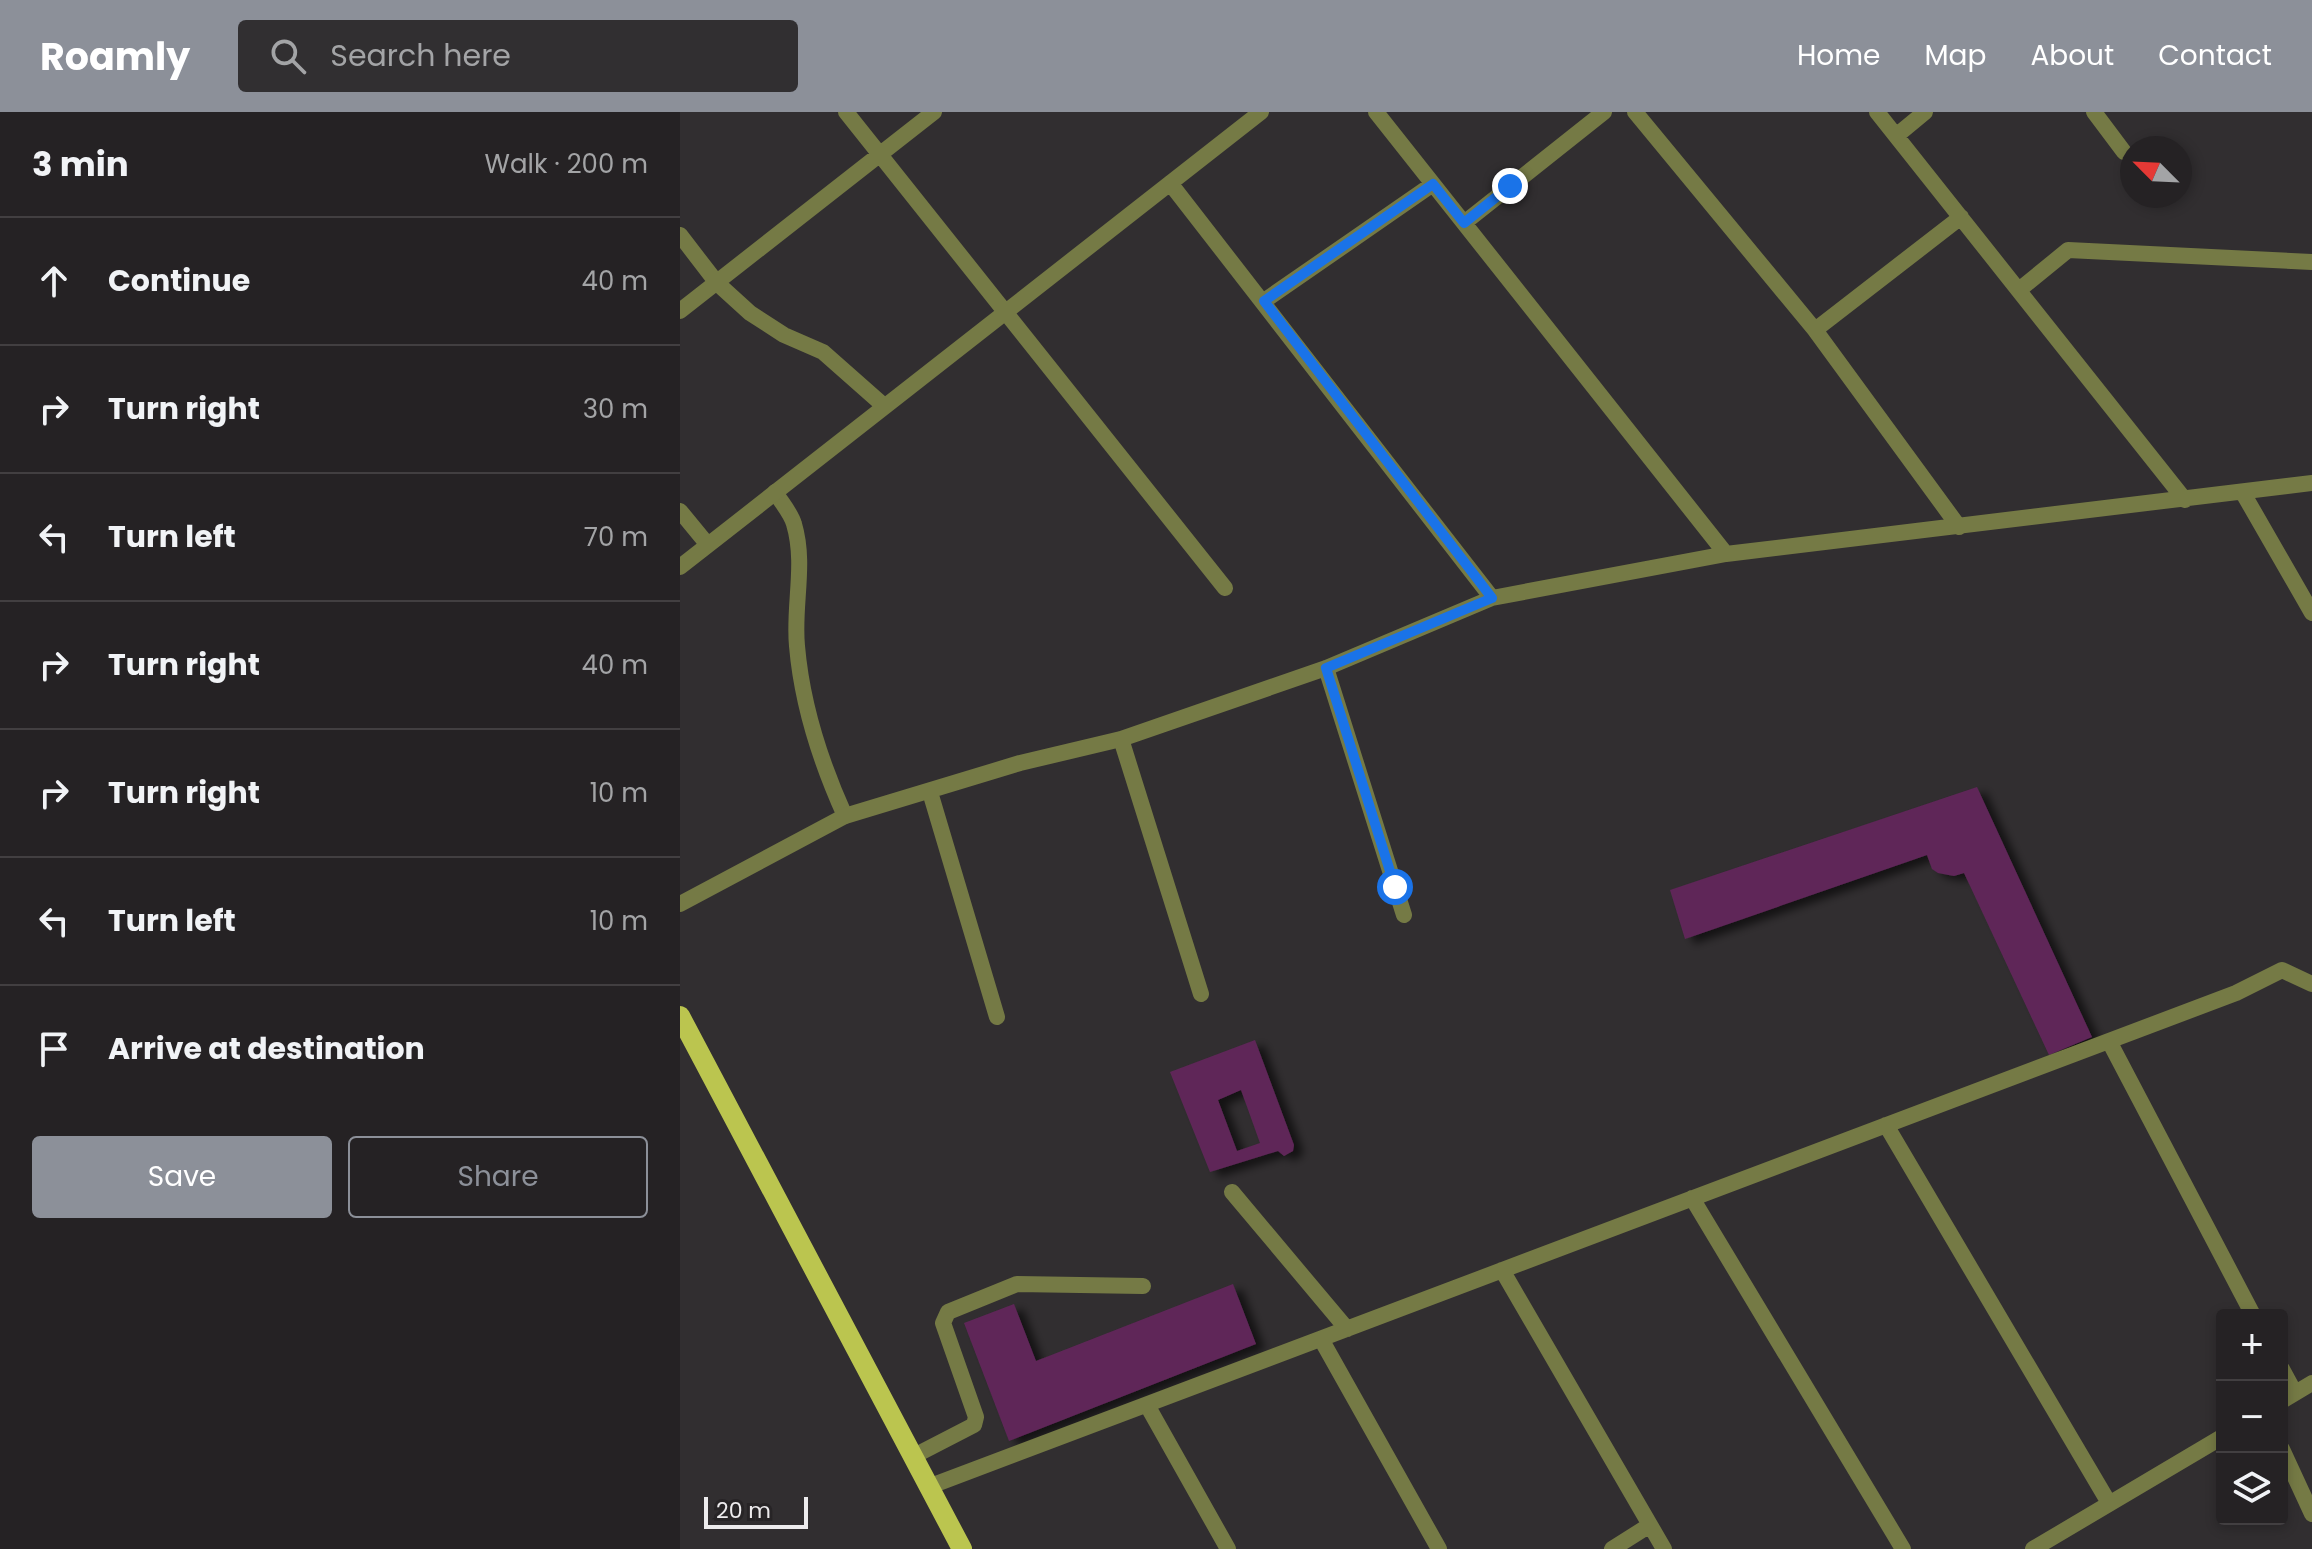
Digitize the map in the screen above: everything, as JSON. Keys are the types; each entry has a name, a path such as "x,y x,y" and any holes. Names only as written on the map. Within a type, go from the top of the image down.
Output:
{"main road":[{"path":"680,1016 962,1549"}],"street":[{"path":"846,112 1225,588"},
{"path":"680,311 934,112"},
{"path":"680,567 1261,112"},
{"path":"1376,112 1726,554"},
{"path":"1464,223 1604,112"},
{"path":"1635,112 1815,330 1959,527"},
{"path":"1877,112 2185,500"},
{"path":"1896,136 1925,112"},
{"path":"2094,112 2120,147"},
{"path":"1170,183 1492,598"},
{"path":"1264,301 1433,184"},
{"path":"1815,330 1961,217"},
{"path":"680,235 717,283 750,313 784,335 823,352 883,405"},
{"path":"2019,290 2068,250 2312,262"},
{"path":"680,904 845,816 1020,763 1121,739 1326,668 1492,598 1726,554 2312,483"},
{"path":"775,492 794,522 800,573 796,645 807,702 820,761 845,816"},
{"path":"2243,493 2312,613"},
{"path":"680,511 708,545"},
{"path":"1326,668 1404,915"},
{"path":"1121,739 1201,994"},
{"path":"930,792 997,1017"},
{"path":"928,1487 2236,993 2282,970 2312,984"},
{"path":"2109,1041 2250,1309"},
{"path":"1886,1125 2109,1503"},
{"path":"1232,1192 1347,1329"},
{"path":"1692,1198 1903,1549"},
{"path":"1502,1270 1664,1549"},
{"path":"912,1457 974,1425 976,1417 943,1323 948,1312 1017,1284 1143,1286"},
{"path":"1321,1339 1439,1549"},
{"path":"2288,1397 2312,1383"},
{"path":"1147,1405 1228,1549"},
{"path":"2033,1549 2216,1441"},
{"path":"2284,1453 2312,1514"},
{"path":"1612,1549 1650,1525"}],"building":[{"path":"1977,787 2092,1037 2049,1055 1964,873 1954,876 1938,873 1932,869 1927,855 1685,939 1670,890"},
{"path":"1255,1040 1294,1145 1293,1151 1284,1156 1278,1151 1210,1172 1170,1072","holes":["1241,1090 1260,1143 1237,1151 1218,1100"]},
{"path":"1233,1284 1256,1344 1009,1441 964,1323 1014,1304 1036,1361"}],"route":[{"path":"1395,887 1326,668 1492,598 1264,301 1433,184 1464,223 1510,186"}]}
